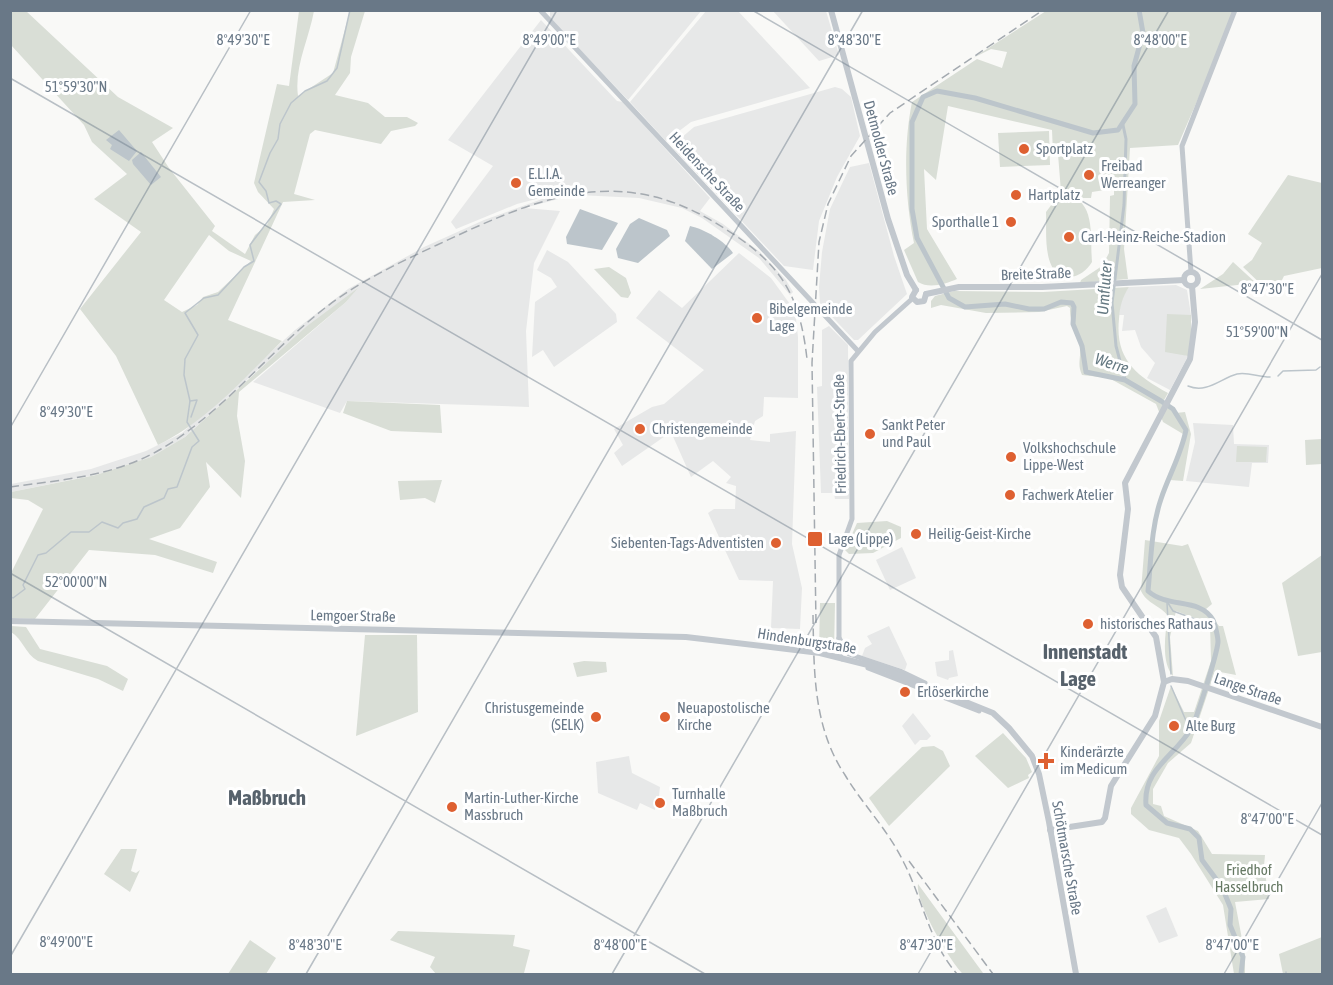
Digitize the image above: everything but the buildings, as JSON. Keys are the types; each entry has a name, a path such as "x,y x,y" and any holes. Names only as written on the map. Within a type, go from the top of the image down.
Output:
{"main road":[{"name":"Heidensche Straße","path":"540,10 857,350"},
{"name":"Detmolder Straße","path":"831,10 888,219 907,275 916,290"},
{"path":"1191,272 1182,146 1235,10"},
{"path":"1191,272 1184,280 1192,286"},
{"path":"1050,830 1098,824 1105,818 1108,793 1155,716 1169,680 1156,637 1124,591 1120,575 1128,509 1125,483 1193,349 1195,322 1192,286 1198,279 1195,273 1191,272"},
{"name":"Breite Straße","path":"926,294 950,288 1184,280"},
{"path":"857,350 913,298 916,290 921,289 926,294 925,299 920,303 913,298"},
{"name":"Friedrich-Ebert-Straße","path":"840,642 839,555 852,519 851,362 857,350"},
{"name":"Lemgoer Straße","path":"10,621 695,638"},
{"name":"Hindenburgstraße","path":"695,638 820,653 860,662 986,710 1003,722"},
{"name":"Hindenburgstraße","path":"840,642 837,653 843,660 893,676 979,711"},
{"name":"Hindenburgstraße","path":"840,642 846,652 852,656 900,671 931,688"},
{"name":"Hindenburgstraße","path":"912,680 994,718 1028,752"},
{"name":"Lange Straße","path":"1169,680 1200,685 1323,728"},
{"name":"Schötmarsche Straße","path":"1003,722 1037,766 1076,975"}],"shaded area":[{"path":"550,11 701,11 628,100 550,18"},
{"path":"706,11 738,11 810,88 691,122 666,141 630,102"},
{"path":"773,11 826,11 839,55 819,61"},
{"path":"541,20 617,101 623,102 710,198 700,211 723,224 760,252 786,280 793,292 790,295 759,258 702,218 682,208 639,198 578,195 580,190 573,190 570,196 524,208 560,211 534,263 526,331 529,407 347,401 340,413 253,382 346,302 355,291 259,369 185,437 151,457 99,474 11,492 11,484 91,469 146,451 182,433 295,330 348,289 424,247 484,220 559,193 517,204 456,229 451,222 493,166 448,140"},
{"path":"835,87 842,89 851,97 860,136 837,177 819,221 813,270 784,266 674,149 674,144 694,127"},
{"path":"119,130 137,151 129,161 110,149 112,145 106,140"},
{"path":"141,152 161,177 151,185 133,164 132,160"},
{"path":"869,163 894,256 907,294 858,340 854,340 820,304 819,287 822,252 830,209 850,167"},
{"path":"580,209 618,223 602,250 567,244 566,237"},
{"path":"639,218 667,230 670,236 638,263 618,258 616,249 630,224"},
{"path":"690,226 714,236 733,253 712,269 685,241"},
{"path":"547,250 568,262 616,314 617,322 554,367 543,350 532,357 535,302 557,287 551,278 537,270"},
{"path":"739,253 771,278 795,311 798,337 798,398 764,397 763,416 755,421 750,440 770,442 770,434 796,431 792,544 802,588 800,629 771,628 773,581 739,580 708,513 714,509 735,509 736,486 726,483 731,477 713,461 691,477 671,432 622,466 614,453 623,445 614,429 652,407 664,404 704,370 636,318 659,290 682,308"},
{"path":"1176,285 1187,290 1191,315 1167,315 1174,352 1188,356 1170,390 1147,378 1155,363 1141,347 1135,330 1122,331 1124,315 1119,315 1121,299 1129,287"},
{"path":"829,326 848,345 849,499 835,499 834,493 821,493 817,387 822,386 822,330"},
{"path":"1193,423 1233,425 1234,444 1269,445 1268,463 1252,463 1249,487 1186,481 1195,442"},
{"path":"902,547 916,578 890,590 876,560"},
{"path":"889,626 907,664 905,670 862,656 865,648 872,644 867,636"},
{"path":"953,650 958,676 948,680 937,676 935,662 949,660 949,651"},
{"path":"913,713 931,736 927,740 920,740 915,745 902,726"},
{"path":"629,756 632,773 660,787 659,796 656,796 655,810 640,803 637,810 598,793 596,762"},
{"path":"1166,907 1178,936 1159,943 1146,916"}],"green space":[{"path":"10,11 26,11 118,97 173,128 152,142 169,168 215,226 212,231 245,254 255,235 267,225 274,209 258,192 254,183 277,84 289,86 299,11 314,11 298,74 298,96 333,73 350,11 365,11 351,57 350,73 335,95 368,103 385,117 407,117 418,123 415,126 391,131 381,144 315,130 310,134 294,194 315,200 283,202 228,320 282,341 208,412 158,445 116,356 80,309 141,232 94,199 127,174 92,142 84,125 11,45","holes":["209,235 229,251 251,261 218,292 203,297 197,305 182,312 164,300"]},
{"path":"1046,11 1233,11 1217,55 1178,145 1130,148 1124,249 1128,279 1080,283 1102,266 1109,253 1110,196 1114,195 1114,185 1111,185 1111,189 1092,192 1091,198 1081,198 1061,192 1058,154 1053,154 1052,130 948,106 936,180 924,169 927,229 957,279 938,285 922,284 918,282 904,250 914,243 906,172 907,136 912,102 977,59 1002,68 1007,52 991,49 973,58"},
{"name":"Sportplatz","path":"1049,131 1050,165 1000,167 998,133"},
{"path":"1288,175 1322,183 1322,268 1284,276 1278,288 1269,292 1243,267 1252,260 1262,243 1248,234"},
{"name":"Carl-Heinz-Reiche-Stadion","path":"1069,196 1078,200 1088,213 1092,262 1088,268 1076,276 1069,277 1060,275 1050,261 1046,241 1046,212 1055,200"},
{"path":"1233,262 1256,283 1200,289 1223,274"},
{"path":"609,267 626,278 631,293 628,298 621,297 594,269"},
{"path":"1129,287 1120,310 1120,344 1124,355 1137,372 1168,393 1163,402 1176,413 1185,412 1191,434 1183,481 1170,480 1182,451 1183,434 1163,422 1156,404 1109,378 1082,375 1079,364 1080,347 1070,308 1067,306 1039,312 986,313 941,305 931,308 931,301 935,296 954,291 1043,292"},
{"path":"358,288 346,302 239,392 237,416 245,461 241,498 206,462 210,487 180,528 149,539 217,562 213,573 155,555 89,550 35,619 11,618 11,573 43,509 28,500 11,498 11,492 96,475 151,457 185,437 307,326"},
{"path":"1167,314 1191,315 1188,356 1165,352"},
{"path":"347,401 440,405 442,433 391,431 343,413"},
{"path":"1322,439 1322,464 1306,465 1305,440"},
{"path":"1237,446 1267,447 1266,462 1236,462"},
{"path":"442,480 435,503 425,498 400,500 398,481"},
{"path":"887,521 901,527 901,538 873,553 849,554 845,550 857,523"},
{"name":"Friedhof Hasselbruch","path":"1145,540 1182,546 1188,544 1212,604 1206,609 1219,626 1223,626 1236,675 1215,671 1191,743 1168,763 1153,789 1153,804 1161,806 1164,816 1198,831 1212,854 1265,855 1264,866 1269,899 1235,902 1245,955 1245,974 1234,974 1223,905 1191,854 1179,838 1149,830 1131,814 1131,808 1159,756 1159,721 1171,686 1184,712 1194,712 1211,661 1210,624 1176,611 1170,637 1173,676 1169,670 1165,656 1168,616 1141,591"},
{"path":"1322,555 1322,652 1298,656 1282,583"},
{"path":"820,603 835,603 834,651 819,649"},
{"path":"11,626 26,627 40,649 107,666 128,679 123,691 98,679 38,661 11,632"},
{"path":"365,635 417,635 418,712 356,736"},
{"path":"606,662 607,672 577,677 573,663"},
{"path":"1003,733 1026,758 1032,772 1028,775 1029,778 1008,788 975,756"},
{"path":"934,746 943,751 950,766 889,826 869,798 922,747"},
{"path":"121,849 137,849 131,871 136,873 140,870 130,892 104,874"},
{"path":"918,884 983,973 988,974 963,974 957,967 927,916 918,892"},
{"path":"398,931 515,935 513,946 530,950 524,973 538,974 436,974 430,967 435,957 390,940"},
{"path":"1322,937 1322,974 1283,974 1279,954"},
{"path":"250,940 276,958 266,974 228,974"}],"waterway":[{"path":"10,596 13,598 25,589 23,585 38,555 46,553 71,532 89,532 102,522 118,528 123,523 137,519 144,507 164,498 168,489 177,487 192,447 199,441 187,422 190,401 184,375 185,359 198,335 185,313 204,298 218,295 244,267 254,261 250,245 281,204 276,201 269,203 266,191 259,182 278,139 280,124 291,103 305,91 327,81 337,68 350,10"},
{"name":"Werre","path":"1139,10 1143,33 1134,66 1135,104 1118,130 1093,133 975,98 937,91 923,97 912,122 912,209 917,238 949,298 965,307 1005,304 1029,309 1044,309 1061,302 1072,303 1074,307 1073,324 1082,346 1086,372 1125,380 1173,409 1186,430 1155,521 1148,591 1165,600 1192,605 1207,613 1214,622 1218,642 1211,672 1194,723 1184,739 1154,773 1146,793 1146,805 1167,823 1190,829 1199,838 1202,860 1222,887 1231,909 1230,925 1243,957 1241,974"},
{"name":"Umfluter","path":"1123,125 1126,139 1124,205 1112,303 1116,346 1125,380"},
{"path":"1278,376 1283,371 1316,370 1320,367"},
{"path":"1188,386 1208,387 1237,374 1270,377"},
{"path":"190,401 197,400 191,417"},
{"path":"1167,603 1171,674"},
{"path":"1168,603 1173,611 1214,626"},
{"path":"1171,686 1190,730"}],"railway":[{"path":"816,623 812,363 819,242 828,204 851,156 890,113 1043,10"},
{"path":"10,487 88,476 125,465 161,449 222,403 315,316 359,285 405,260 506,214 573,195 607,191 642,194 677,204 714,222 754,249 781,277 790,294 798,312 807,359"},
{"path":"813,615 817,698 834,757 898,851 911,877 933,935 947,962 957,974"},
{"path":"909,861 993,974"}],"place":[{"name":"Sportplatz","path":"1024,149"},
{"name":"Freibad Werreanger","path":"1089,175"},
{"name":"E.L.I.A. Gemeinde","path":"516,183"},
{"name":"Hartplatz","path":"1016,195"},
{"name":"Sporthalle 1","path":"1011,222"},
{"name":"Carl-Heinz-Reiche-Stadion","path":"1069,237"},
{"name":"Bibelgemeinde Lage","path":"757,318"},
{"name":"Christengemeinde","path":"640,429"},
{"name":"Sankt Peter und Paul","path":"870,434"},
{"name":"Volkshochschule Lippe-West","path":"1011,457"},
{"name":"Fachwerk Atelier","path":"1010,495"},
{"name":"Heilig-Geist-Kirche","path":"916,534"},
{"name":"Lage (Lippe)","path":"815,539"},
{"name":"Siebenten-Tags-Adventisten","path":"776,543"},
{"name":"historisches Rathaus","path":"1088,624"},
{"name":"Erlöserkirche","path":"905,692"},
{"name":"Christusgemeinde (SELK)","path":"596,717"},
{"name":"Neuapostolische Kirche","path":"665,717"},
{"name":"Alte Burg","path":"1174,726"},
{"name":"Kinderärzte im Medicum","path":"1046,761"},
{"name":"Turnhalle Maßbruch","path":"660,803"},
{"name":"Martin-Luther-Kirche Massbruch","path":"452,807"}],"district":[{"name":"Innenstadt","path":"1085,652"},
{"name":"Lage","path":"1078,679"},
{"name":"Maßbruch","path":"267,798"}]}
